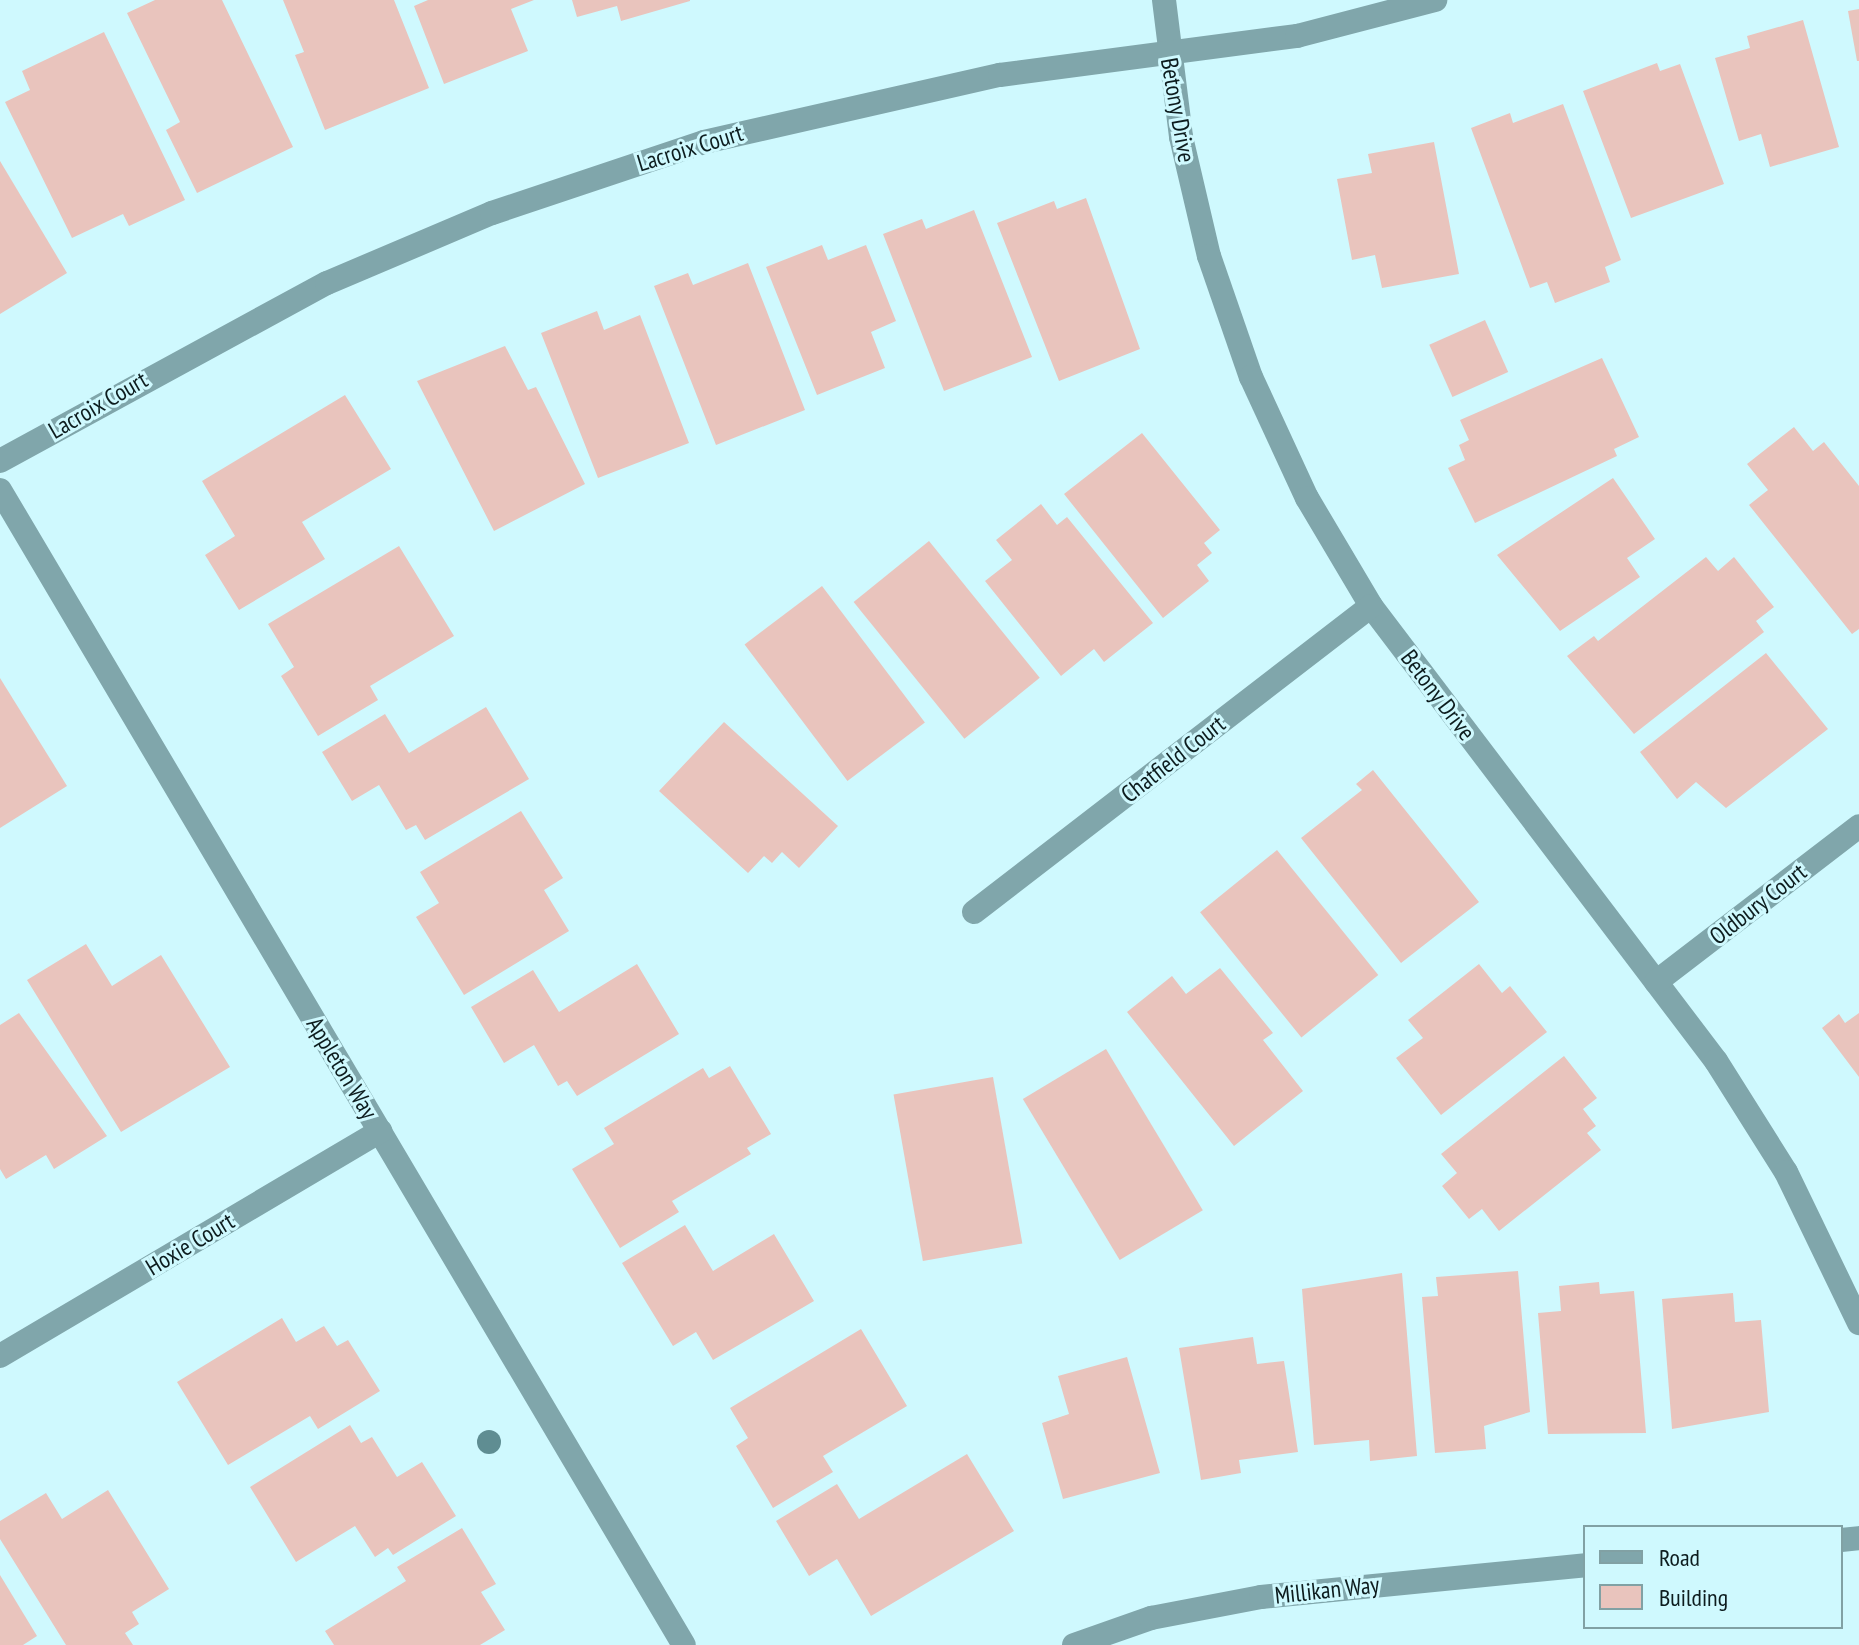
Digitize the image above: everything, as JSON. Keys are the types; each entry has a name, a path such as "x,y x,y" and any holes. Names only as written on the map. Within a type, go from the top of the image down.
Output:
{"street":[{"name":"Betony Drive","path":"1164,0 1167,54 1209,256 1251,377 1307,498 1371,606 1656,982 1786,1172 1859,1323"},
{"name":"Lacroix Court","path":"0,461 220,336 492,213 836,107 1000,75 1297,36 1435,0"},
{"name":"Appleton Way","path":"0,490 684,1645"},
{"name":"Chatfield Court","path":"974,912 1371,606"},
{"name":"Oldbury Court","path":"1656,982 1859,826"},
{"name":"Hoxie Court","path":"0,1356 380,1131"},
{"name":"Millikan Way","path":"1074,1645 1151,1618 1261,1597 1583,1565"}],"building":[{"path":"155,0 222,0 293,147 197,193 166,130 180,122 127,13"},
{"path":"283,0 394,0 429,88 325,130 295,55 304,52"},
{"path":"428,0 534,0 511,9 528,51 444,84 414,6"},
{"path":"572,0 690,1 621,21 617,6 577,17"},
{"path":"1859,9 1859,61 1857,61 1848,11"},
{"path":"1803,20 1839,147 1770,167 1761,134 1739,141 1715,58 1750,48 1747,36"},
{"path":"104,32 185,200 129,226 123,214 72,238 5,102 30,90 22,71"},
{"path":"1657,63 1660,71 1680,64 1724,184 1631,218 1583,91"},
{"path":"1563,104 1621,260 1605,267 1610,282 1555,303 1547,282 1530,288 1471,128 1510,113 1513,123"},
{"path":"1434,142 1459,274 1382,288 1375,255 1352,260 1337,179 1372,173 1368,154"},
{"path":"0,161 67,273 0,314"},
{"path":"1086,198 1140,349 1059,381 997,223 1054,201 1057,209"},
{"path":"974,210 1032,357 944,391 883,234 922,219 926,229"},
{"path":"822,245 828,260 866,245 896,321 871,332 885,368 817,395 766,267"},
{"path":"748,263 805,410 716,445 654,286 688,273 693,285"},
{"path":"597,311 604,330 640,315 689,443 598,478 541,333"},
{"path":"1485,320 1508,372 1452,397 1429,345"},
{"path":"505,346 528,390 536,387 585,484 494,531 417,381"},
{"path":"1602,358 1639,437 1614,449 1617,456 1475,523 1448,468 1465,460 1459,445 1469,440 1460,420"},
{"path":"345,395 391,469 302,522 325,559 239,610 205,555 235,536 202,481"},
{"path":"1794,427 1813,451 1824,442 1859,486 1859,629 1852,634 1749,505 1768,490 1747,464"},
{"path":"1142,433 1220,530 1204,543 1212,553 1197,565 1209,581 1163,618 1064,494"},
{"path":"1613,478 1655,539 1627,558 1640,577 1560,631 1497,555"},
{"path":"1041,504 1057,525 1067,517 1153,623 1104,662 1094,649 1061,676 985,581 1012,560 996,540"},
{"path":"929,541 1040,678 964,739 854,602"},
{"path":"399,546 454,636 370,686 378,700 318,736 281,676 294,667 268,624"},
{"path":"1706,557 1718,571 1734,557 1774,607 1756,621 1764,632 1634,734 1567,656 1594,636 1598,641"},
{"path":"822,586 925,723 847,781 745,644"},
{"path":"1766,653 1828,729 1726,808 1696,782 1677,799 1640,752"},
{"path":"0,678 67,786 0,828"},
{"path":"486,707 529,779 425,840 416,825 406,830 379,785 352,801 322,752 385,714 409,753"},
{"path":"724,722 838,826 799,868 782,852 772,863 764,856 748,873 659,791"},
{"path":"1373,770 1479,902 1401,963 1301,838 1362,790 1356,784"},
{"path":"521,811 563,878 544,890 569,931 464,995 416,917 439,903 420,872"},
{"path":"1277,850 1378,975 1301,1037 1200,912"},
{"path":"86,944 112,986 161,955 230,1067 121,1132 27,980"},
{"path":"637,964 679,1034 577,1096 567,1081 558,1086 534,1045 504,1063 471,1007 533,970 559,1012"},
{"path":"1479,964 1502,993 1510,986 1547,1032 1441,1115 1396,1058 1423,1038 1408,1020"},
{"path":"1220,968 1273,1033 1263,1040 1303,1091 1234,1146 1127,1012 1172,976 1186,994"},
{"path":"19,1013 107,1136 54,1169 46,1155 6,1179 0,1169 0,1025"},
{"path":"1859,1013 1859,1077 1822,1028 1839,1014 1845,1023"},
{"path":"1106,1049 1203,1210 1120,1260 1023,1099"},
{"path":"1564,1056 1597,1098 1583,1109 1596,1126 1587,1133 1601,1150 1499,1231 1482,1209 1469,1219 1442,1186 1457,1173 1441,1154"},
{"path":"730,1066 771,1134 747,1148 751,1154 672,1201 679,1212 620,1248 572,1169 614,1144 604,1128 703,1068 709,1078"},
{"path":"993,1077 1022,1243 923,1261 894,1095"},
{"path":"685,1225 713,1271 774,1234 814,1301 713,1360 696,1332 673,1346 622,1263"},
{"path":"1518,1271 1530,1412 1484,1426 1486,1449 1435,1453 1422,1297 1438,1296 1436,1277"},
{"path":"1402,1273 1417,1456 1370,1461 1369,1440 1314,1445 1302,1289"},
{"path":"1599,1282 1600,1294 1634,1291 1646,1433 1548,1434 1538,1313 1561,1311 1559,1286"},
{"path":"1733,1293 1735,1322 1761,1320 1769,1412 1672,1429 1662,1299"},
{"path":"282,1318 296,1342 324,1326 337,1346 348,1340 380,1391 318,1429 310,1416 228,1465 177,1382"},
{"path":"861,1329 907,1406 823,1456 833,1472 773,1508 736,1446 748,1438 730,1408"},
{"path":"1253,1337 1257,1364 1284,1361 1298,1452 1239,1460 1241,1473 1201,1480 1179,1348"},
{"path":"1127,1357 1160,1473 1063,1499 1042,1423 1069,1414 1058,1376"},
{"path":"350,1425 361,1443 372,1437 397,1477 422,1462 456,1516 393,1555 388,1548 375,1557 355,1526 296,1562 250,1487"},
{"path":"967,1454 1014,1531 871,1616 837,1559 809,1576 776,1521 837,1484 859,1519"},
{"path":"108,1490 169,1589 132,1612 139,1624 125,1633 133,1645 66,1645 0,1539 0,1521 46,1493 62,1519"},
{"path":"462,1528 496,1584 481,1592 505,1630 480,1645 334,1645 325,1631 406,1581 397,1567"},
{"path":"0,1575 37,1636 23,1645 0,1645"}]}
